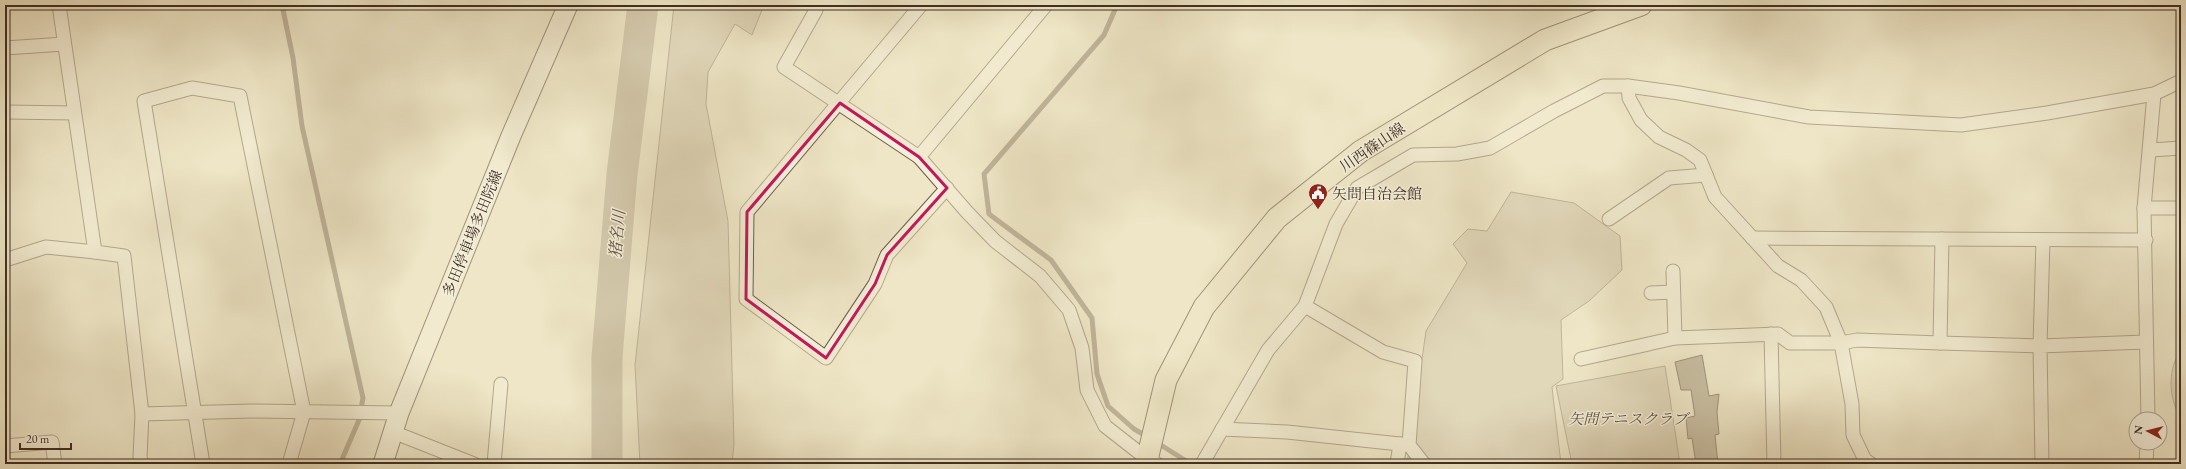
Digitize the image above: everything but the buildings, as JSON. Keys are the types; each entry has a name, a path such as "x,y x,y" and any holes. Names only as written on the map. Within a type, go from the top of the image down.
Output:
{"main road":[{"name":"多田停車場多田院線","path":"382,464 399,413 511,136 568,5"},
{"name":"川西篠山線","path":"1150,462 1166,380 1204,307 1277,218 1362,151 1545,40 1641,5"}],"street":[{"path":"59,5 95,252"},
{"path":"816,5 816,10 784,67 919,156 995,241 1040,276 1069,310 1082,348 1087,390 1105,426 1150,462"},
{"path":"921,5 840,103 746,212 746,299 826,358 876,284 887,255 947,188"},
{"path":"919,156 1046,5"},
{"path":"5,48 64,44"},
{"path":"1202,464 1268,350 1305,306 1336,224 1357,188 1413,155 1457,154 1490,148 1554,111 1603,86 1628,86 1809,117 1961,125 2047,113 2154,94 2181,81"},
{"path":"1628,86 1629,98 1641,120 1659,137 1686,150 1700,160 1715,197 1778,266 1801,280 1826,307 1841,344 1852,404 1853,435 1865,460 1871,464"},
{"path":"203,464 144,101 192,88 240,96 304,411 289,464"},
{"path":"2148,411 2145,342 2146,240 2144,208 2151,150 2154,94"},
{"path":"5,112 74,113"},
{"path":"2151,150 2181,148"},
{"path":"1610,219 1669,178 1706,175"},
{"path":"2144,208 2181,208"},
{"path":"1752,238 2146,240"},
{"path":"1940,343 1942,239"},
{"path":"2042,464 2040,346 2043,240"},
{"path":"5,260 46,247 124,256 142,414 140,456 142,464"},
{"path":"1673,271 1674,338"},
{"path":"1651,293 1673,292"},
{"path":"1305,306 1383,352 1415,361 1404,445 1397,464"},
{"path":"1649,344 1581,359 1674,338 1771,334 1778,334 1790,343 1841,344 1857,340 2040,346 2145,342"},
{"path":"1771,334 1774,464"},
{"path":"494,464 501,384"},
{"path":"142,414 304,411 399,413"},
{"path":"1222,429 1287,432 1404,445 1424,464"},
{"path":"393,432 474,464"},
{"path":"5,446 52,442 55,464"},
{"path":"2146,464 2147,451"}],"highlighted area":[{"path":"840,103 919,157 947,188 887,255 875,284 826,358 746,299 747,212"}],"green space":[{"path":"674,5 764,5 752,35 735,24 708,72 706,104 728,221 734,444 732,464 640,464 635,365"},
{"path":"1511,192 1574,203 1620,236 1622,270 1589,301 1561,320 1563,379 1552,387 1561,464 1407,464 1426,331 1467,263 1453,244 1468,229 1487,231"},
{"path":"2181,351 2181,414 2177,411 2174,404 2171,381 2174,365"},
{"name":"矢問テニスクラブ","path":"1665,366 1680,464 1572,464 1556,386"}],"waterway":[{"path":"282,5 293,58 302,126 363,398 359,420 340,464"},
{"name":"猪名川","path":"607,464 607,357 622,174 643,5"},
{"path":"1117,5 1104,35 984,174 989,214 1051,260 1092,318 1097,374 1108,406 1134,429 1148,437"},
{"path":"1156,442 1191,464"}],"place":[{"name":"矢問自治会館","path":"1318,210"}]}
